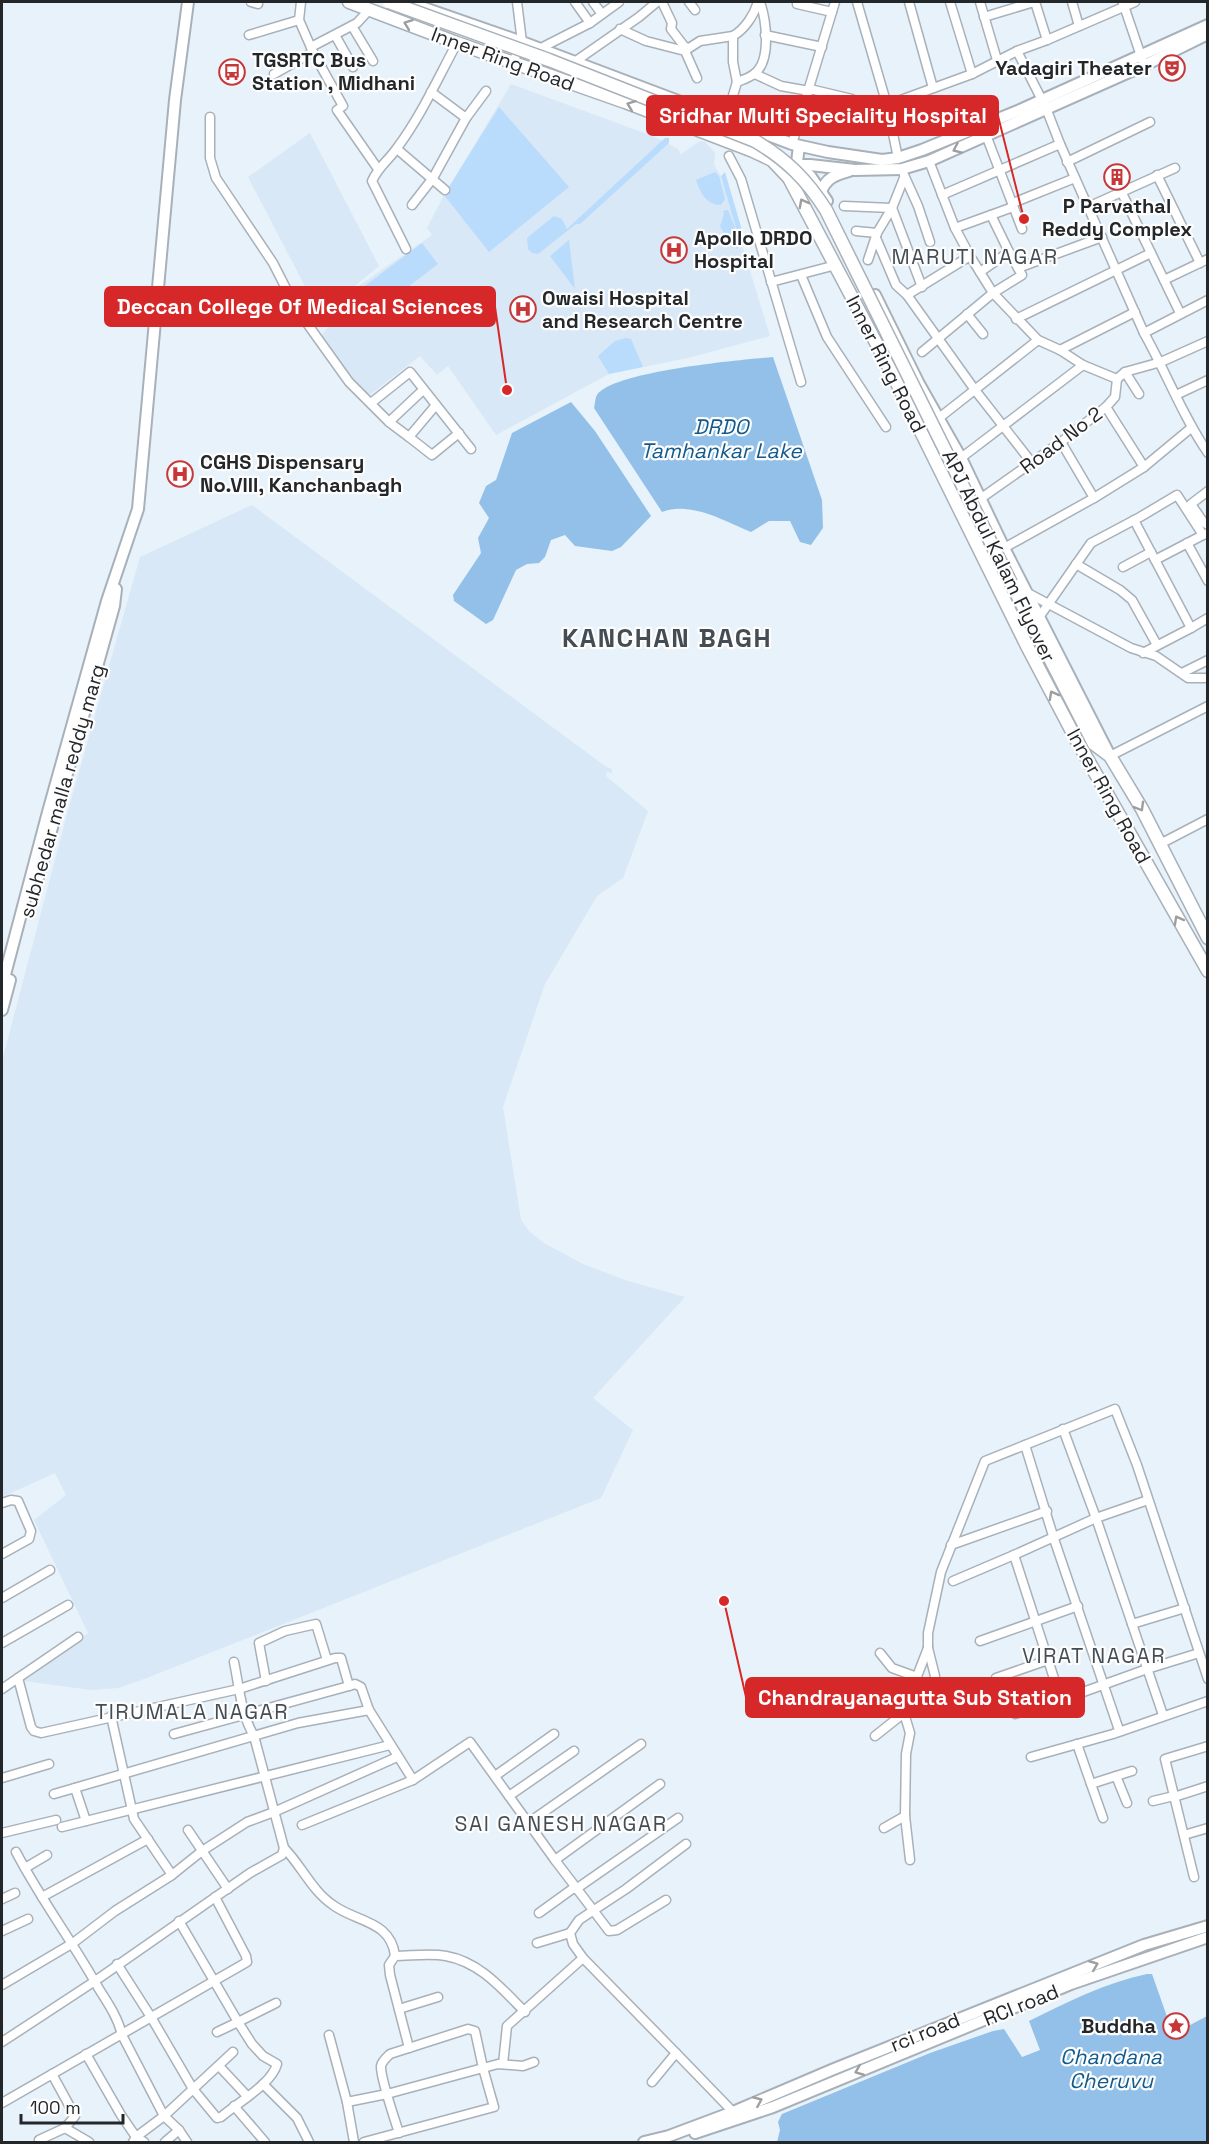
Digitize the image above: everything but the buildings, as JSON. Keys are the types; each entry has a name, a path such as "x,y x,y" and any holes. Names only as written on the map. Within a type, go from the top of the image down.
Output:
{"highway":[{"name":"Inner Ring Road","path":"349,2 513,62 730,154 772,160 781,168 789,178 896,380 1028,648 1077,741 1208,971"},
{"name":"APJ Abdul Kalam Flyover","path":"389,2 549,60 755,141 791,166 814,191 826,210 1011,583 1094,744 1110,756"},
{"path":"896,380 913,370"},
{"path":"902,393 920,384"},
{"name":"Inner Ring Road","path":"1110,756 1160,844 1208,938"}],"main road":[{"name":"subhedar malla reddy marg","path":"2,987 107,602 138,509 175,100 188,2"},
{"name":"Inner Ring Road","path":"407,2 522,42 795,145 882,160 901,168"},
{"path":"1143,60 1208,25"},
{"path":"901,168 922,150 1044,104 1208,34"},
{"path":"781,168 799,165 855,170 901,168 929,161 986,135 1044,104"},
{"path":"795,145 799,165"},
{"name":"Inner Ring Road","path":"799,165 821,192 920,384 961,458 1110,756"},
{"path":"821,192 824,183 829,178 855,170"},
{"name":"subhedar malla reddy marg","path":"2,1010 114,606 118,571"},
{"name":"rci road","path":"644,2142 736,2115 834,2069 1144,1945 1208,1926"},
{"name":"RCI road","path":"668,2142 736,2115 773,2107 1071,1984 1208,1937"}],"street":[{"path":"301,2 299,20 312,50 343,106 337,110 378,169"},
{"path":"513,62 522,42 517,2"},
{"path":"575,2 590,23"},
{"path":"593,2 602,14"},
{"path":"539,50 590,23 620,2"},
{"path":"573,63 659,2 672,22 671,29 684,46 697,78"},
{"path":"689,2 695,10"},
{"path":"795,145 835,2"},
{"path":"857,2 887,105 901,168 918,206 930,242"},
{"path":"909,2 933,88"},
{"path":"950,2 972,74"},
{"path":"980,2 997,60"},
{"path":"984,17 1007,6 1035,2 1047,40"},
{"path":"1072,2 1079,26"},
{"path":"887,105 972,74 997,60 1079,26 1123,4 1135,2"},
{"path":"620,29 646,41 686,50 734,36 742,31 757,3 764,13 766,49 762,66 755,74 737,82"},
{"path":"796,4 832,12"},
{"path":"1123,4 1143,60"},
{"path":"274,74 352,26 369,10"},
{"path":"249,34 299,20"},
{"path":"352,26 373,61"},
{"path":"335,35 353,67"},
{"path":"765,35 822,47"},
{"path":"726,119 737,82 733,62 734,36"},
{"path":"406,249 372,181 378,169 397,149 457,43"},
{"path":"1017,51 1044,104 1067,162 1144,333 1161,362 1191,428 1208,453"},
{"path":"755,74 781,86 852,99"},
{"path":"412,205 433,178 466,118 486,91"},
{"path":"431,92 466,118"},
{"path":"210,117 210,159 216,178 273,263 296,308 349,382 389,422 432,455 459,433"},
{"path":"1067,162 1150,122"},
{"path":"986,135 1022,229"},
{"path":"942,195 1060,144"},
{"path":"397,149 446,190"},
{"path":"730,154 741,178 801,382"},
{"path":"929,161 970,256 993,293 1038,340 1060,350 1083,365 1117,379 1125,372 1161,362 1208,341"},
{"path":"868,260 877,235 892,208 901,168"},
{"path":"1088,207 1175,168"},
{"path":"1157,175 1204,261 1164,280"},
{"path":"956,228 1075,178"},
{"path":"1121,191 1180,313"},
{"path":"844,206 892,208"},
{"path":"892,208 922,287"},
{"path":"922,352 993,293 1022,275 991,215"},
{"path":"856,231 877,235"},
{"path":"877,235 896,285 907,295 975,390 1032,463"},
{"path":"1018,268 1102,237"},
{"path":"980,272 1009,252"},
{"path":"1016,319 1151,253"},
{"path":"907,295 970,256"},
{"path":"771,282 836,265"},
{"path":"801,275 826,337 886,427"},
{"path":"1144,333 1208,300"},
{"path":"1060,350 1135,312"},
{"path":"967,314 982,334"},
{"path":"939,418 1038,340"},
{"path":"961,458 1083,365"},
{"path":"370,403 410,372 471,449"},
{"path":"1125,372 1139,394"},
{"name":"Road No 2","path":"980,499 1106,407 1115,397 1117,379"},
{"path":"1176,395 1208,380"},
{"path":"389,422 423,390"},
{"path":"409,437 436,405"},
{"path":"1106,407 1144,466"},
{"path":"1004,548 1094,498 1144,466 1191,428"},
{"path":"1061,442 1094,498"},
{"path":"1208,491 1191,504 1204,523 1208,525"},
{"path":"1040,616 1091,543 1177,495 1205,534 1123,567"},
{"path":"1134,520 1191,628"},
{"path":"1187,543 1208,580"},
{"path":"1076,564 1120,590 1132,600 1157,645"},
{"path":"1028,593 1131,648 1156,656 1188,678 1208,678"},
{"path":"1143,653 1208,618"},
{"path":"1182,673 1208,660"},
{"path":"1110,756 1208,706"},
{"path":"1160,844 1208,819"},
{"path":"907,1702 916,1696 932,1691 936,1676 928,1648 928,1633 940,1572 985,1461 1115,1409 1208,1678"},
{"path":"1063,1429 1163,1715"},
{"path":"1025,1445 1047,1510 1054,1539 1119,1730"},
{"path":"2,1503 11,1500 18,1501 31,1531 29,1539 2,1554"},
{"path":"953,1581 1054,1539 1096,1518 1148,1500"},
{"path":"951,1545 1047,1510"},
{"path":"1014,1555 1061,1700"},
{"path":"2,1598 50,1570"},
{"path":"2,1643 68,1605"},
{"path":"980,1641 1078,1606"},
{"path":"1132,1624 1185,1608"},
{"path":"266,1680 259,1643 285,1631 316,1624 327,1660"},
{"path":"2,1689 78,1637"},
{"path":"910,1860 905,1816 906,1754 910,1733 904,1713 928,1648"},
{"path":"880,1653 892,1668 917,1677"},
{"path":"1015,1714 1199,1653"},
{"path":"18,1678 31,1727 34,1731 41,1733 239,1689 338,1658 343,1660 350,1686"},
{"path":"996,1678 1048,1660"},
{"path":"234,1662 245,1716 254,1736 284,1848 310,1882 332,1905 378,1927 393,1946 395,1956 389,1965 390,1975 409,2048"},
{"path":"174,1734 355,1684 359,1685 369,1710 413,1780"},
{"path":"1031,1757 1208,1701"},
{"path":"54,1794 298,1723 369,1710"},
{"path":"875,1736 904,1713"},
{"path":"111,1716 125,1773 131,1811 172,1875"},
{"path":"495,1776 554,1734"},
{"path":"302,1825 413,1780 470,1742 609,1931 614,1932 666,1900"},
{"path":"528,1823 641,1744"},
{"path":"1077,1744 1103,1818"},
{"path":"62,1827 390,1745"},
{"path":"1194,1876 1165,1759 1208,1746"},
{"path":"509,1796 574,1751"},
{"path":"2,1985 73,1943 115,1911 172,1875 202,1851 247,1822 397,1757"},
{"path":"2,1778 49,1764"},
{"path":"1091,1784 1132,1771"},
{"path":"1116,1776 1127,1803"},
{"path":"555,1860 660,1784"},
{"path":"1153,1801 1208,1786"},
{"path":"75,1788 86,1821"},
{"path":"884,1828 905,1816"},
{"path":"539,1913 678,1818"},
{"path":"2,1833 56,1820"},
{"path":"1184,1835 1208,1828"},
{"path":"188,1830 228,1889"},
{"path":"42,1897 148,1839"},
{"path":"537,1943 570,1933 579,1920 686,1844"},
{"path":"2,2042 95,1981 250,1873 282,1855 284,1848"},
{"path":"16,1852 42,1897 73,1943 120,2025 122,2035 164,2115 187,2142"},
{"path":"25,1868 47,1856"},
{"path":"2,1899 15,1893"},
{"path":"2,2103 245,1964 248,1960 215,1898"},
{"path":"2,1931 28,1919"},
{"path":"117,1964 193,2089 217,2118 221,2117 263,2084 277,2064 263,2056 252,2044 179,1921"},
{"path":"570,1933 573,1944 584,1958 736,2115"},
{"path":"395,1956 445,1955 462,1960 475,1966 494,1980 525,2012"},
{"path":"502,2064 507,2026 584,1958"},
{"path":"399,2009 438,1997"},
{"path":"217,2032 276,2002"},
{"path":"364,2142 399,2133 494,2108 475,2031 390,2054 381,2066 399,2133"},
{"path":"329,2035 354,2142"},
{"path":"86,2054 138,2141 233,2052"},
{"path":"652,2082 676,2053"},
{"path":"346,2102 387,2094 483,2068 502,2064 524,2066 534,2062"},
{"path":"219,2066 247,2096"},
{"path":"39,2142 65,2128 75,2116 52,2074"},
{"path":"263,2084 301,2124 309,2142"},
{"path":"234,2106 265,2142"},
{"path":"65,2128 89,2142"},
{"path":"165,2142 179,2130"}],"shaded area":[{"path":"511,84 655,137 678,149 681,154 700,141 705,142 715,153 714,165 721,176 770,336 688,358 609,374 496,435 448,366 437,375 420,356 371,394 366,393 323,343 321,336 360,285 432,235 427,228 444,195"},
{"path":"499,107 569,187 489,252 444,195"},
{"path":"310,133 379,266 320,315 248,177"},
{"path":"665,138 669,138 669,143 580,224 576,224 538,254 528,249 527,238 554,216 562,219 567,229"},
{"path":"715,172 719,176 725,199 721,205 708,200 696,180"},
{"path":"725,172 744,237 737,249 732,248 720,226 723,211 728,210 738,235 721,176"},
{"path":"569,240 575,289 550,256"},
{"path":"422,243 438,264 374,313 358,291"},
{"path":"631,339 643,367 609,374 598,356 615,341"},
{"path":"252,505 612,769 612,773 607,772 606,776 648,811 623,878 597,896 545,984 503,1107 521,1220 529,1231 544,1243 583,1264 628,1281 685,1297 593,1398 633,1430 601,1498 118,1688 91,1690 24,1681 88,1633 34,1520 66,1495 55,1473 2,1497 2,1061 67,814 140,557"}],"water":[{"name":"DRDO Tamhankar Lake","path":"773,357 822,500 823,528 811,545 800,542 790,521 769,521 751,532 696,511 673,509 662,512 594,408 597,395 608,387 627,379 679,368"},
{"name":"DRDO Tamhankar Lake","path":"571,402 595,431 651,516 621,547 612,551 575,546 565,535 551,540 545,557 539,563 527,564 516,570 493,620 486,624 454,601 453,595 481,553 478,538 489,518 479,503 486,486 496,480 512,433"},
{"name":"Chandana Cheruvu","path":"1152,1974 1171,2028 1179,2031 1207,2016 1207,2142 777,2142 780,2130 778,2122 782,2114 930,2053 1004,2029 1022,2057 1040,2050 1029,2021 1101,1988"}],"place":[{"name":"Yadagiri Theater","path":"1172,68"},
{"name":"TGSRTC Bus Station , Midhani","path":"232,72"},
{"name":"P Parvathal Reddy Complex","path":"1117,177"},
{"name":"Sridhar Multi Speciality Hospital","path":"1024,219"},
{"name":"Apollo DRDO Hospital","path":"674,250"},
{"name":"Owaisi Hospital and Research Centre","path":"523,309"},
{"name":"Deccan College Of Medical Sciences","path":"507,390"},
{"name":"CGHS Dispensary No.VIII, Kanchanbagh","path":"180,474"},
{"name":"Chandrayanagutta Sub Station","path":"724,1601"},
{"name":"Buddha","path":"1176,2026"}],"district":[{"name":"MARUTI NAGAR","path":"975,257"},
{"name":"KANCHAN BAGH","path":"667,638"},
{"name":"VIRAT NAGAR","path":"1094,1656"},
{"name":"TIRUMALA NAGAR","path":"192,1712"},
{"name":"SAI GANESH NAGAR","path":"561,1824"}]}
